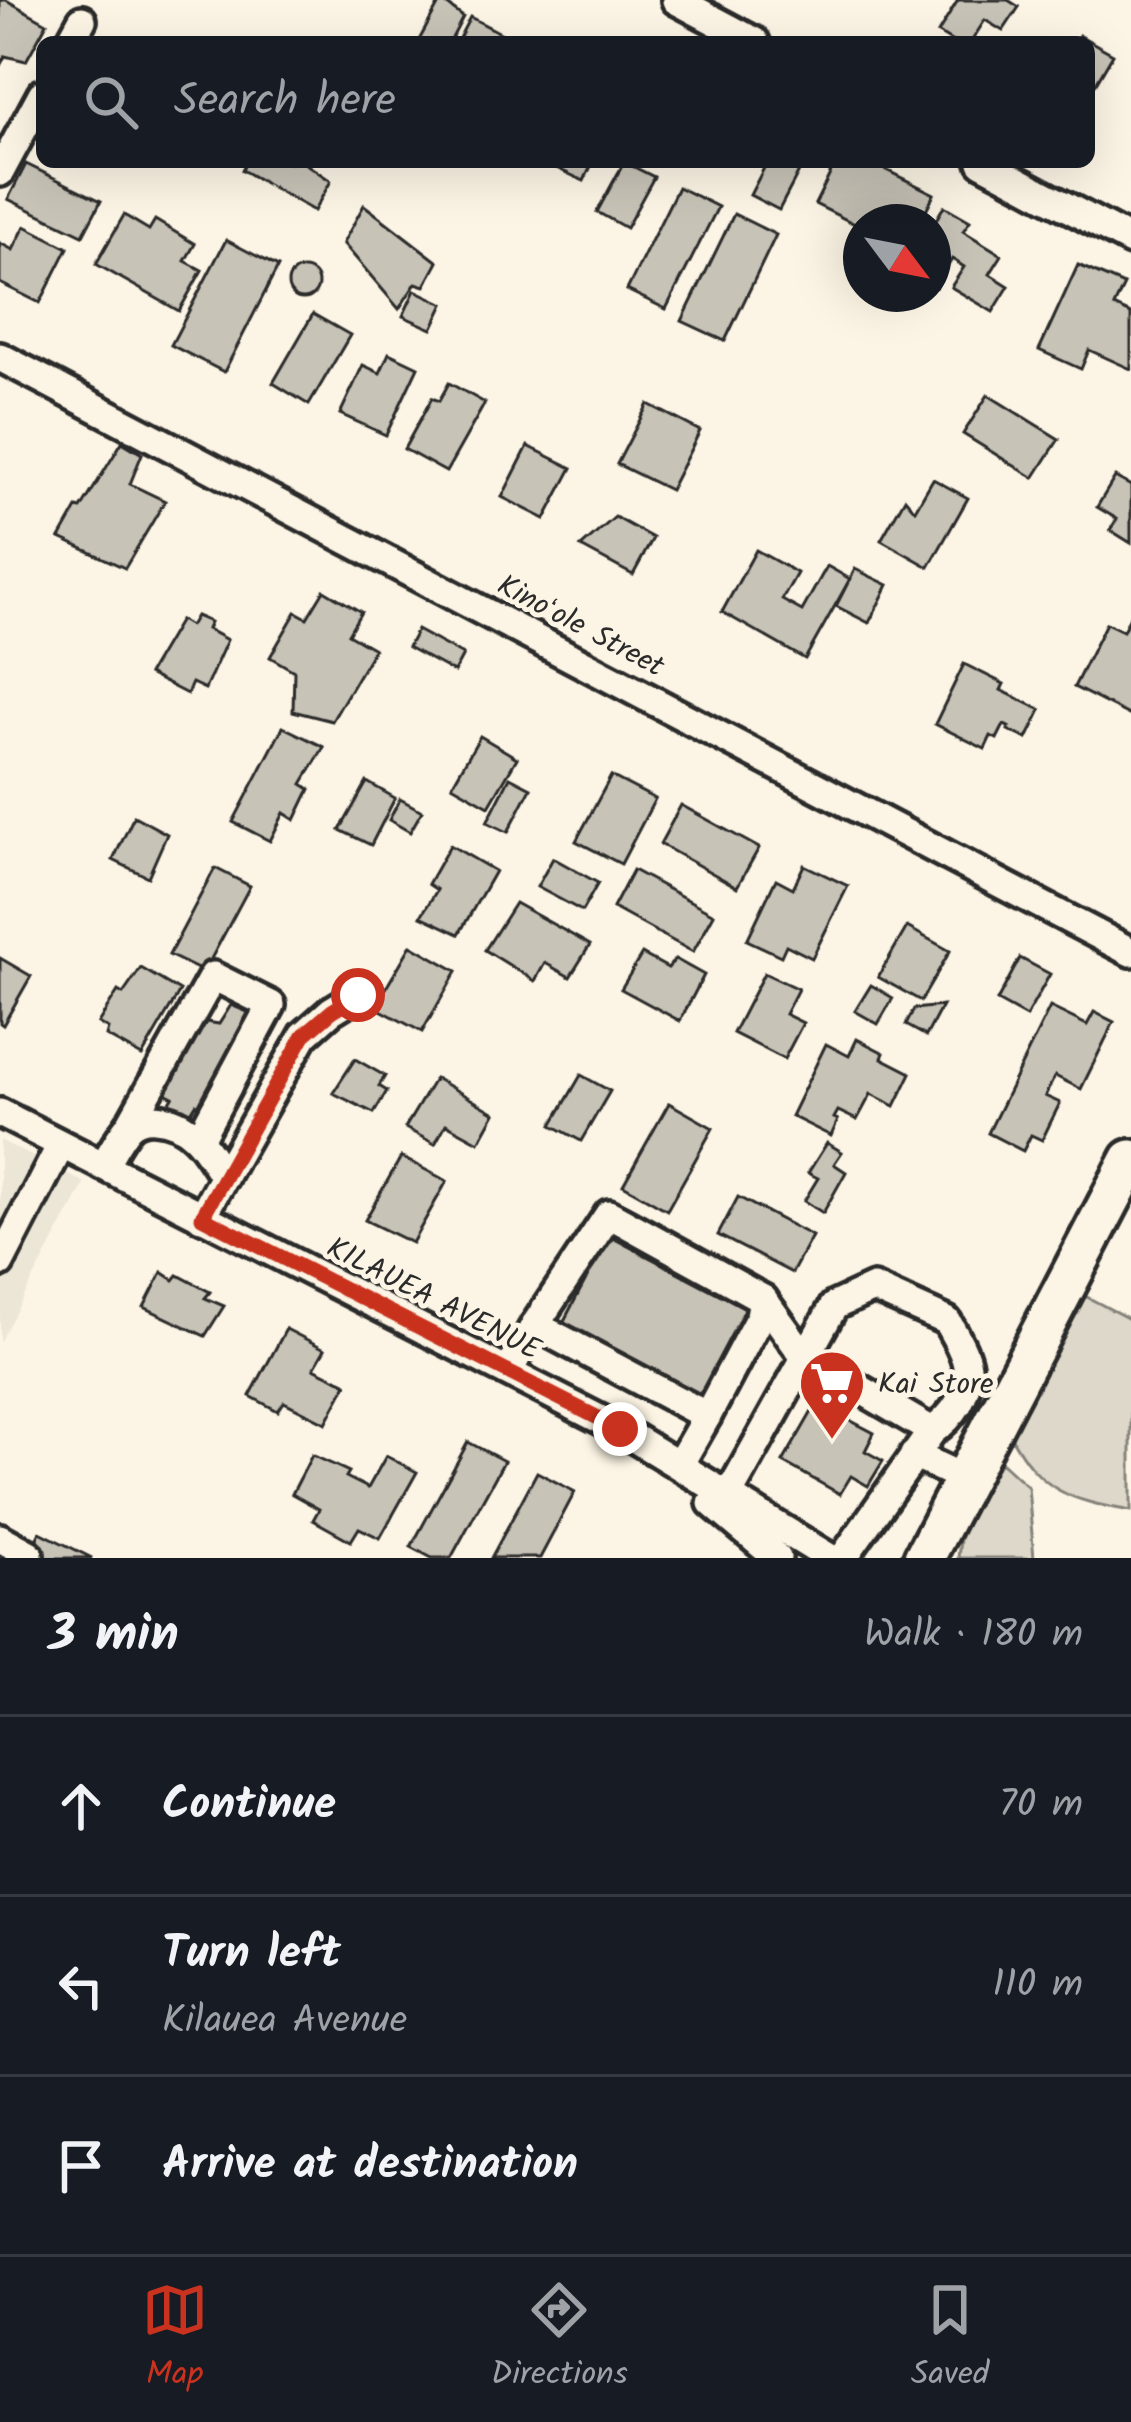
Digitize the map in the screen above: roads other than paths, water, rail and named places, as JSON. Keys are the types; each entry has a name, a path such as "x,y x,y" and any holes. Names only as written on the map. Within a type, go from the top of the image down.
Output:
{"highway":[{"path":"924,1558 1131,1160"}],"street":[{"path":"676,0 744,36"},
{"path":"0,172 36,105"},
{"path":"993,168 1131,241"},
{"name":"Kinoʻole Street","path":"0,357 1131,952"},
{"path":"103,1166 213,976 271,1005 199,1139"},
{"path":"202,1217 304,1035 358,995"},
{"name":"KILAUEA AVENUE","path":"0,1113 620,1429 830,1558"},
{"path":"129,1126 144,1117 166,1118 190,1130 224,1177"},
{"path":"0,1263 61,1145"},
{"path":"508,1372 609,1214 764,1299 804,1357 932,1431"},
{"path":"728,1496 834,1306 873,1288 947,1322 967,1362 966,1387 949,1419 914,1454 843,1558"},
{"path":"679,1466 760,1316 764,1299"},
{"path":"535,1325 707,1416"},
{"path":"620,1429 777,1558"},
{"path":"914,1454 965,1479"},
{"path":"0,1538 29,1554"}],"place":[{"name":"Kai Store","path":"832,1442"}]}
